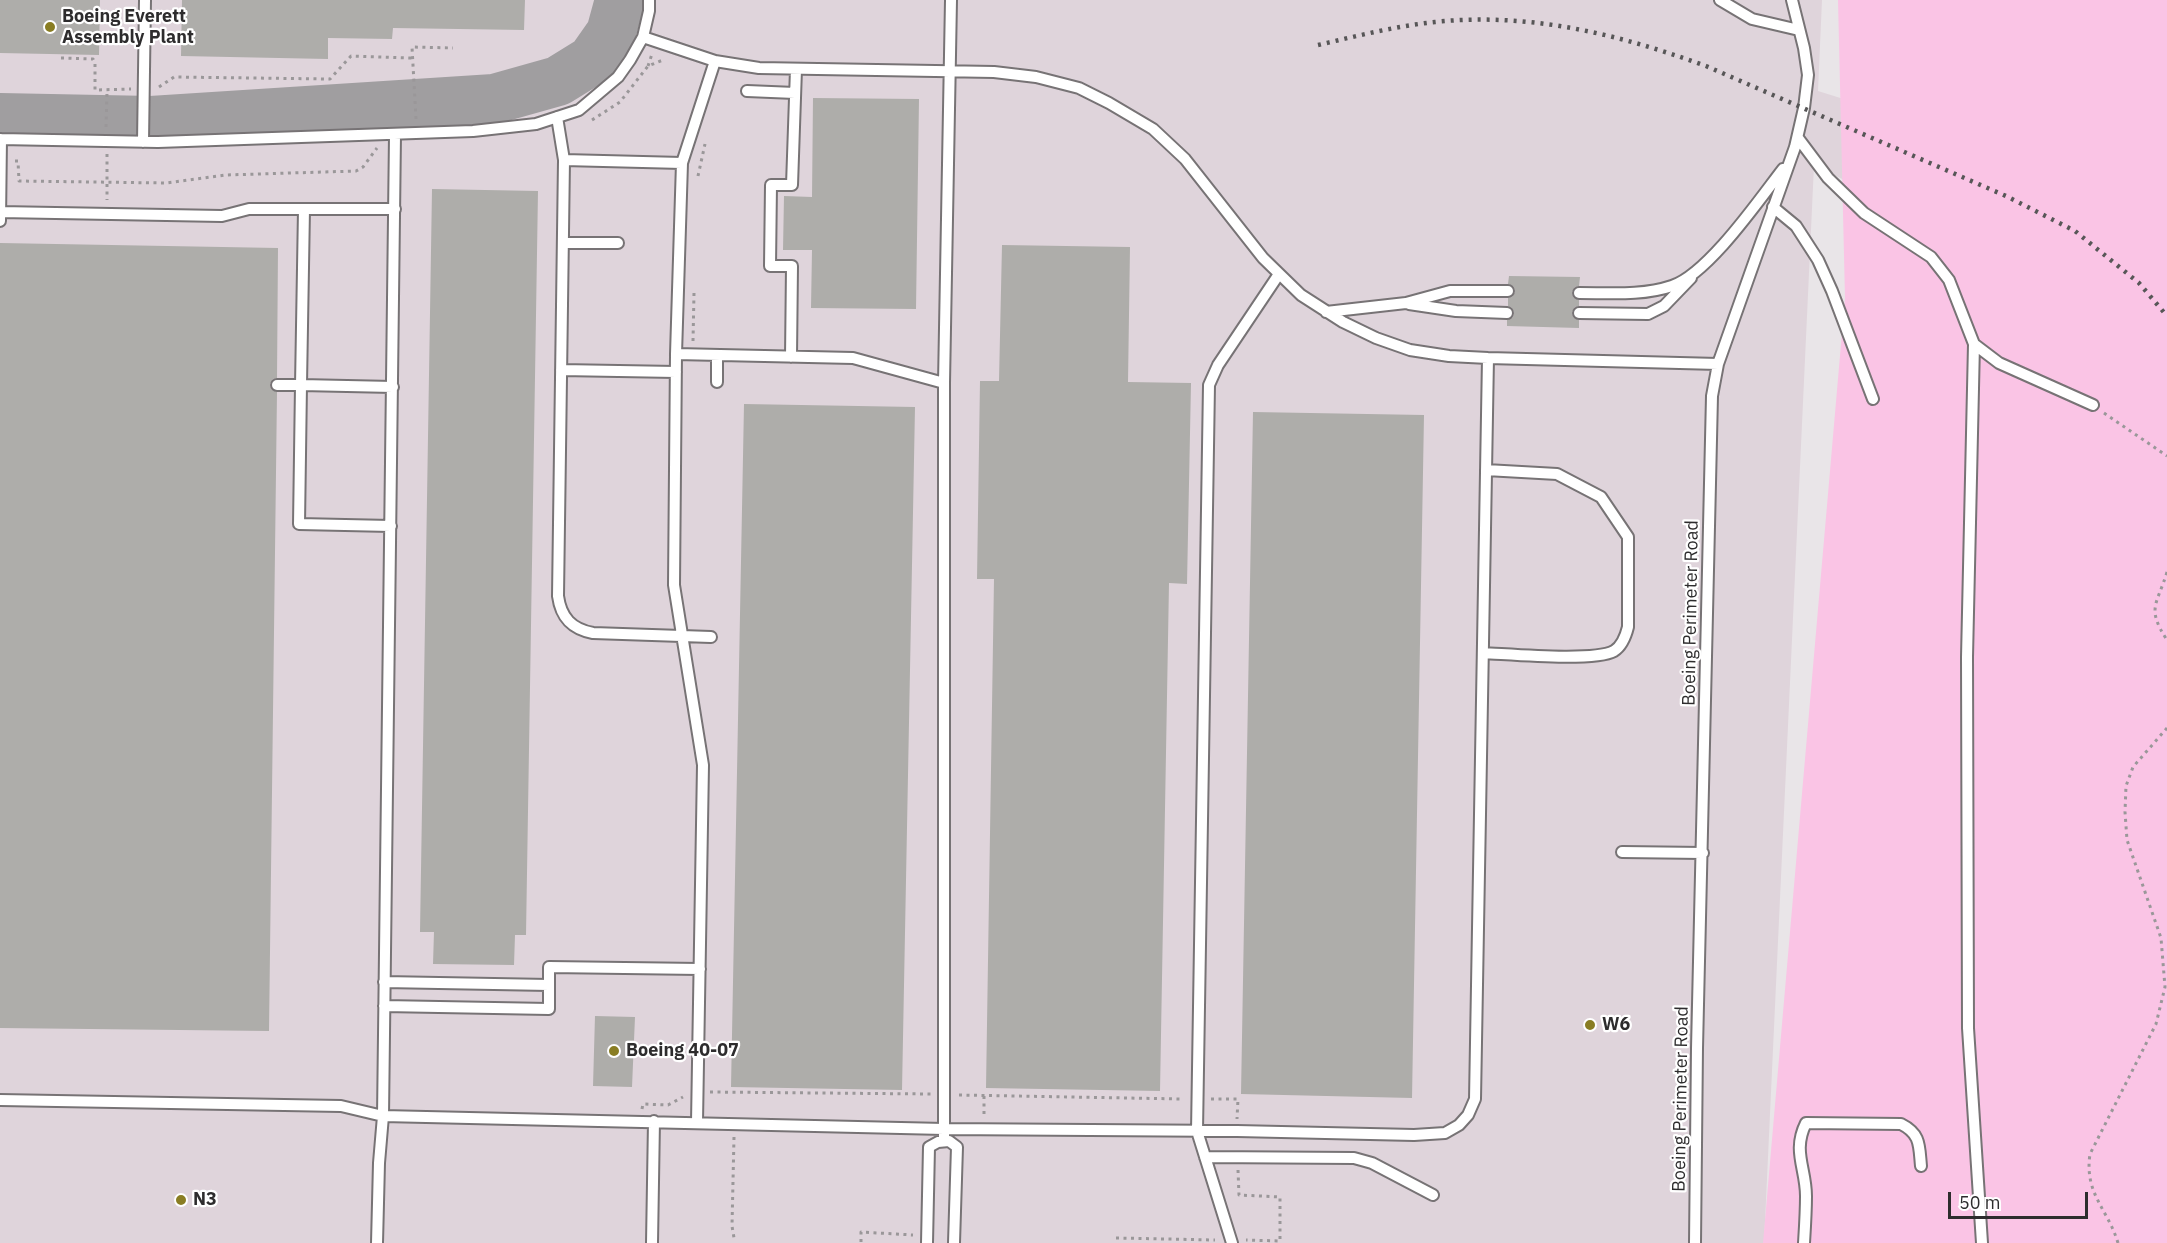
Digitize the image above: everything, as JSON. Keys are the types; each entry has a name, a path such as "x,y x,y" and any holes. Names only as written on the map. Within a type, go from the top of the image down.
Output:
{"lane":[{"path":"143,142 145,0"},
{"path":"0,221 1,140 143,142 417,134 536,124 579,110 618,77 630,60 643,38 649,0"},
{"path":"944,1141 944,383 951,0"},
{"path":"1720,0 1752,19 1799,30"},
{"name":"Boeing Perimeter Road","path":"1695,1243 1697,1048 1712,396 1718,364 1798,138 1808,75 1792,0"},
{"path":"643,38 715,61 759,68 994,72 1036,77 1079,88 1153,129 1185,159 1263,258 1301,295 1343,322 1410,350 1488,358 1718,364"},
{"path":"697,1122 703,765 674,585 676,354 682,163 715,61"},
{"path":"791,357 792,266 770,266 771,185 792,185 796,69"},
{"path":"747,91 795,93"},
{"path":"556,117 564,160 558,596 560,607 565,619 582,631 711,637"},
{"path":"377,1243 383,1116 395,135"},
{"path":"1798,138 1828,178 1864,213 1931,257 1949,280 1974,344 1967,657 1968,1028 1982,1243"},
{"path":"564,160 682,163"},
{"path":"1579,313 1648,314 1664,306 1747,216 1789,162"},
{"path":"1773,207 1796,226 1818,260 1873,399"},
{"path":"0,212 222,216 249,209 395,209"},
{"path":"304,209 299,524 391,526"},
{"path":"563,243 618,243"},
{"path":"1579,293 1632,293 1673,285 1704,265"},
{"path":"1232,1243 1197,1131 1209,385 1218,365 1279,274"},
{"path":"1326,312 1406,303 1450,291 1508,291"},
{"path":"1406,303 1455,311 1507,313"},
{"path":"1974,344 1999,363 2093,405"},
{"path":"676,354 853,358 944,383"},
{"path":"717,355 717,382"},
{"path":"0,1100 341,1106 383,1116 944,1129 1430,1135 1445,1132 1459,1125 1468,1115 1475,1099 1488,358"},
{"path":"561,370 676,372"},
{"path":"277,385 393,387"},
{"path":"1483,653 1588,656 1614,651 1625,638 1628,627 1629,537 1601,497 1557,474 1486,470"},
{"path":"1622,852 1703,854"},
{"path":"384,1006 549,1009 549,967 700,969"},
{"path":"384,982 549,985"},
{"path":"652,1243 654,1121"},
{"path":"1804,1243 1806,1194 1798,1152 1801,1133 1806,1123 1901,1124 1912,1130 1919,1143 1921,1166"},
{"path":"927,1240 929,1147 933,1143 949,1141 957,1147 954,1243"},
{"path":"1205,1157 1354,1158 1372,1163 1432,1195"}],"path":[{"path":"417,134 412,47 453,48"},
{"path":"61,58 93,59 95,90 157,89 174,77 330,80 351,56 412,58"},
{"path":"697,180 706,139"},
{"path":"693,354 694,283"},
{"path":"2093,405 2167,456"},
{"path":"2167,572 2153,612 2157,625 2167,640"},
{"path":"2118,1243 2094,1193 2088,1171 2090,1154 2156,1024 2165,987 2161,938 2127,840 2125,812 2127,786 2133,767 2167,728"},
{"path":"710,1092 714,1104 714,1122"},
{"path":"734,1137 732,1226 734,1238"},
{"path":"861,1242 861,1232 896,1232 927,1240"}],"shaded area":[{"path":"0,0 1822,0 1818,91 1991,145 2028,271 1814,165 1764,1243 0,1243"},
{"path":"1838,0 2167,0 2167,1243 1763,1243 1845,298"}],"building":[{"name":"Boeing Everett Assembly Plant","path":"0,0 100,0 99,55 0,53"},
{"path":"182,0 525,0 524,30 393,28 392,39 328,38 328,59 181,56"},
{"path":"813,98 919,99 916,309 811,308 812,250 783,250 784,196 812,197"},
{"path":"432,189 538,191 526,935 515,935 514,965 433,964 434,932 420,932"},
{"path":"0,243 278,248 277,378 273,379 270,384 271,389 277,392 269,1031 0,1028"},
{"path":"1002,245 1130,247 1128,382 1191,383 1187,584 1169,583 1160,1091 986,1088 994,579 977,579 980,381 999,381"},
{"path":"1509,276 1580,277 1579,286 1575,287 1572,292 1573,297 1579,300 1579,306 1575,307 1572,312 1573,317 1579,320 1579,328 1507,326 1507,320 1513,317 1514,313 1508,306 1508,298 1512,297 1515,292 1514,287 1508,284"},
{"path":"744,404 915,407 902,1090 731,1087"},
{"path":"1253,412 1424,415 1412,1098 1241,1094"},
{"name":"Boeing 40-07","path":"595,1016 635,1017 632,1087 593,1086"}],"taxiway":[{"path":"0,118 151,121 494,99 558,81 592,60 611,33 620,0"}],"railway":[{"path":"1318,45 1420,24 1470,20 1539,23 1573,28 1640,44 1706,66 2006,196 2075,231 2139,283 2167,316"}],"place":[{"name":"Boeing Everett Assembly Plant","path":"50,27"},
{"name":"W6","path":"1590,1025"},
{"name":"Boeing 40-07","path":"614,1051"},
{"name":"N3","path":"181,1200"}]}
